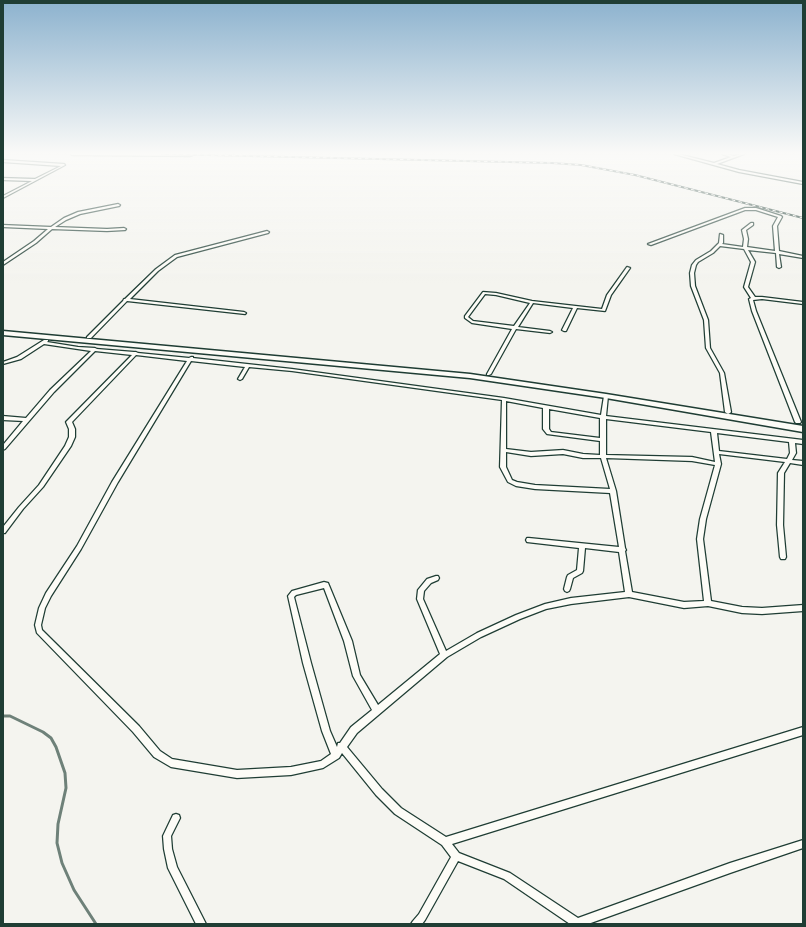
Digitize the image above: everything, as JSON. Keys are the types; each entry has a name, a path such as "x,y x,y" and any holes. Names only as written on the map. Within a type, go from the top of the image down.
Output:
{"main road":[{"path":"3,328 470,376 801,424"},
{"path":"3,332 368,365 488,374 801,424"}],"street":[{"path":"3,264 35,242 51,228 79,213 118,206"},
{"path":"650,244 750,209 780,217 775,228 776,252 779,267"},
{"path":"752,224 744,230 746,239 745,248 752,262 746,287 753,298"},
{"path":"3,226 107,230 124,229"},
{"path":"89,337 157,270 176,256 267,232"},
{"path":"721,235 721,243 712,252 697,261 692,277 696,294 706,320 708,348 722,373 728,412"},
{"path":"719,245 803,257"},
{"path":"550,332 514,328 467,319 466,317 468,312 478,302 484,293 516,297 532,302 600,310 606,308 609,295 628,268"},
{"path":"753,298 803,303"},
{"path":"753,298 751,299 751,304 801,424"},
{"path":"125,300 198,306 244,313"},
{"path":"488,374 514,328 532,302"},
{"path":"564,330 576,307"},
{"path":"3,363 19,358 51,337"},
{"path":"44,343 248,365 504,399 546,408 603,417 803,442"},
{"path":"3,448 6,442 52,391 95,349"},
{"path":"3,531 41,486 68,446 72,429 69,422 136,353"},
{"path":"191,358 114,482 79,547 48,595 39,616 38,625 40,631 136,729 157,754 172,763 237,774 291,771 323,764 336,755 341,746 354,730 444,655 480,635 518,617 545,607 571,601 629,594 684,605 708,603 742,610 762,611 803,608"},
{"path":"240,379 248,365"},
{"path":"606,396 603,417 603,457 613,491 629,594"},
{"path":"504,399 504,450 502,467 510,481 516,484 534,487 613,491"},
{"path":"546,408 546,429 549,433 602,440"},
{"path":"3,418 27,420"},
{"path":"708,603 700,539 703,519 718,464 714,432"},
{"path":"782,557 780,525 781,473 793,453 792,440"},
{"path":"504,450 531,454 559,452 583,456 692,459 718,464"},
{"path":"717,452 803,463"},
{"path":"529,540 623,550"},
{"path":"567,589 570,577 580,571 582,545"},
{"path":"436,578 429,581 421,590 420,599 444,655"},
{"path":"336,755 326,731 307,664 291,596 294,593 326,585 348,641 357,676 376,711"},
{"path":"445,842 803,731"},
{"path":"341,746 378,792 398,811 445,842 456,856 507,876 577,923 730,868 803,844"},
{"path":"176,818 167,836 168,849 173,868 201,924"},
{"path":"416,924 422,917 456,856"}],"waterway":[{"path":"3,716 10,716 43,732 51,738 56,747 65,773 66,788 58,824 57,843 62,863 74,890 96,924"}],"railway":[{"path":"722,197 803,218"}]}
